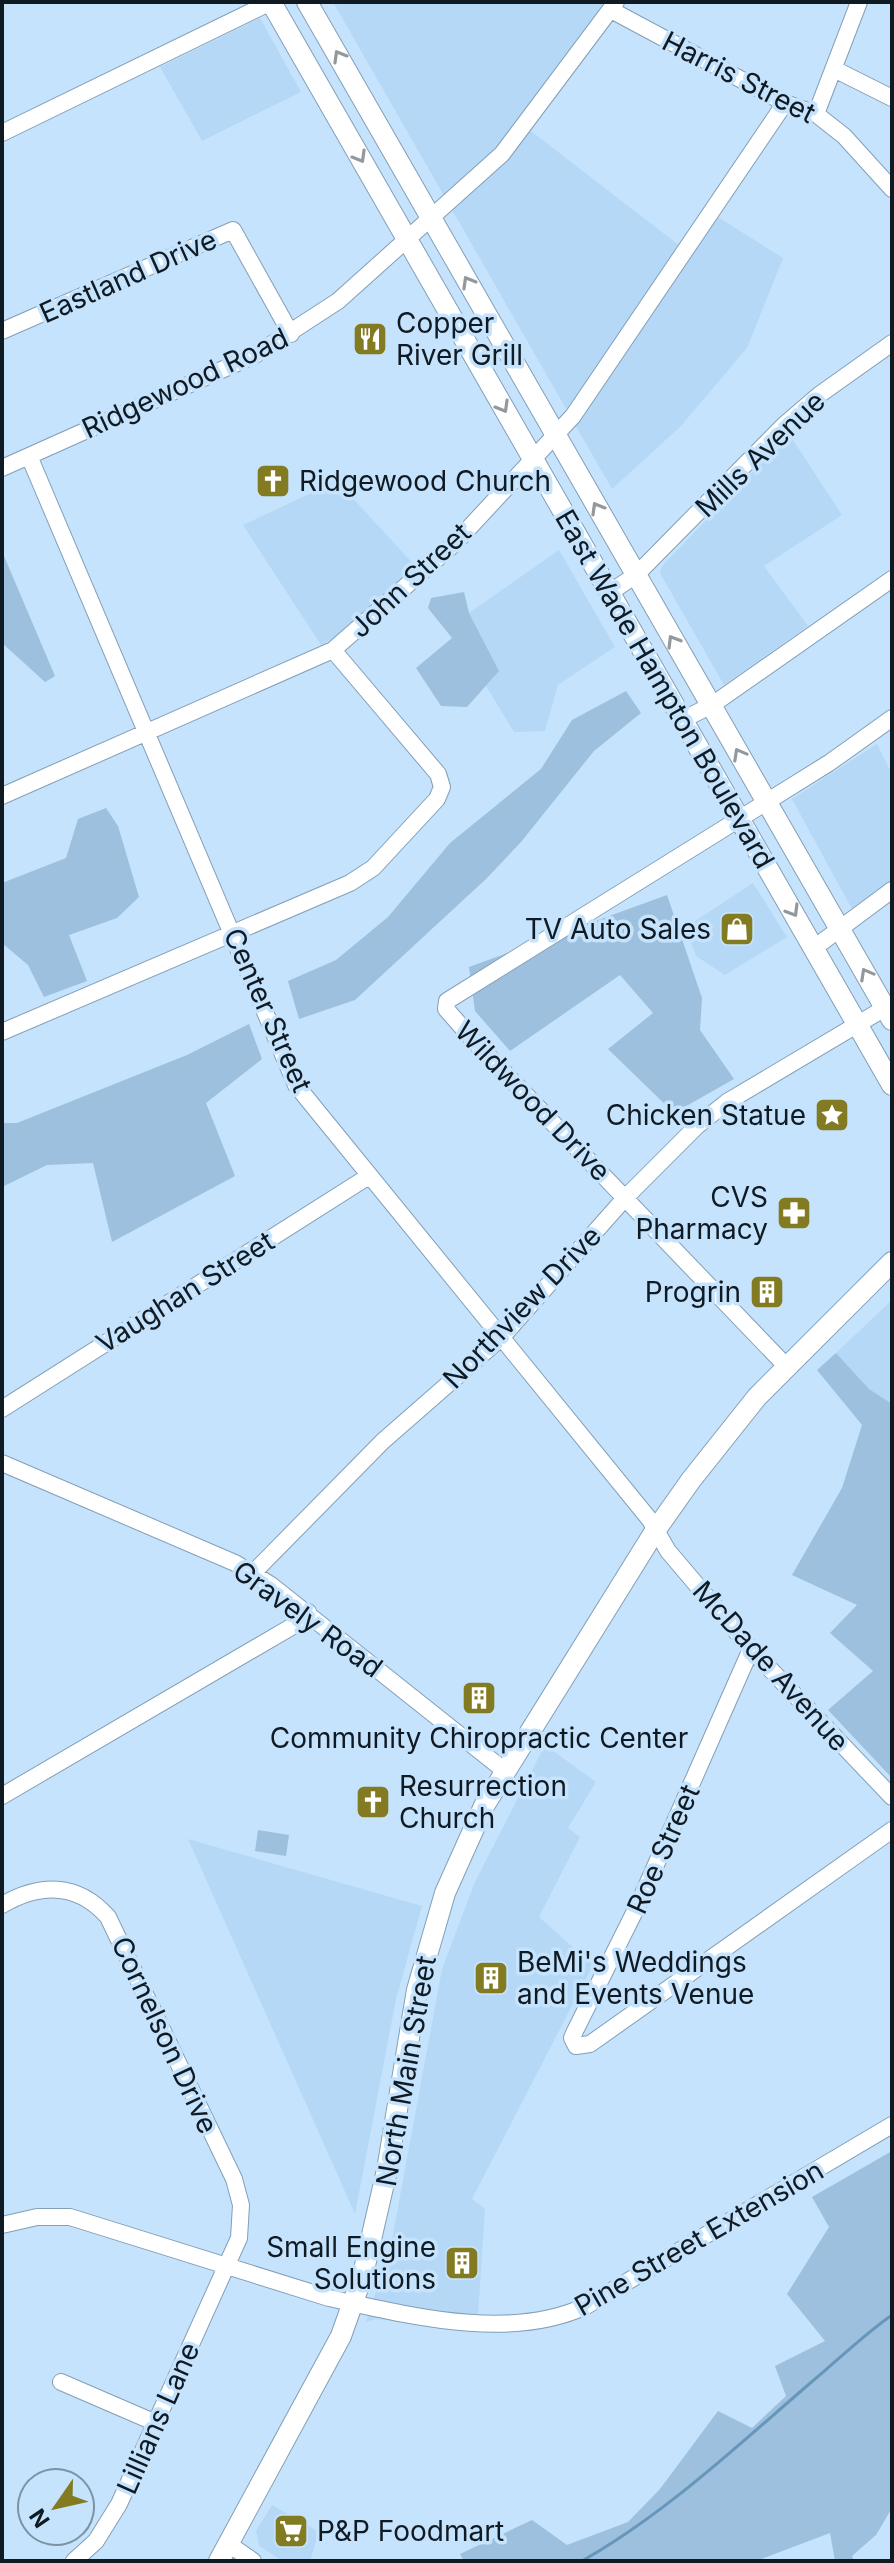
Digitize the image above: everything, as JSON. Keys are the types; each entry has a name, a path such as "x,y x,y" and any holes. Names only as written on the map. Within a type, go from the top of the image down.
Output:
{"main road":[{"name":"East Wade Hampton Boulevard","path":"271,2 892,1085"},
{"name":"East Wade Hampton Boulevard","path":"307,2 889,1014"},
{"name":"North Main Street","path":"225,2553 341,2336 353,2303 381,2203 409,2026 427,1951 461,1853 505,1771 655,1531 720,1442 786,1366 892,1262"}],"street":[{"path":"2,133 271,2"},
{"path":"816,114 859,2"},
{"name":"Ridgewood Road","path":"2,468 255,355 291,334 360,283 502,154 613,6"},
{"name":"Harris Street","path":"613,6 785,103 816,114 844,136 892,189"},
{"path":"834,69 892,98"},
{"name":"John Street","path":"2,796 333,650 455,543 531,457 556,436 589,395 785,103"},
{"name":"Eastland Drive","path":"2,331 233,230 291,334"},
{"name":"Mills Avenue","path":"609,593 636,575 784,425 819,395 892,343"},
{"name":"Center Street","path":"29,456 296,1085 650,1520 655,1531"},
{"path":"682,720 712,705 892,579"},
{"path":"2,1032 362,876 442,791 438,774 333,650"},
{"name":"Wildwood Drive","path":"786,1366 476,1043 446,1009 447,1001 739,820 892,718"},
{"path":"814,948 892,890"},
{"name":"Northview Drive","path":"253,1573 383,1441 502,1337 625,1198 712,1113 858,1025 889,1014"},
{"name":"Vaughan Street","path":"2,1409 369,1176"},
{"name":"Gravely Road","path":"2,1463 253,1573 308,1612 505,1771"},
{"name":"McDade Avenue","path":"655,1531 751,1649 892,1797"},
{"path":"2,1796 200,1682 298,1623 308,1612"},
{"name":"Roe Street","path":"751,1649 639,1903 575,2031 572,2038 576,2046 590,2044 892,1830"},
{"name":"Cornelson Drive","path":"2,1905 33,1890 62,1889 86,1897 108,1917 239,2193 240,2233 227,2265"},
{"name":"Pine Street Extension","path":"353,2303 493,2322 539,2320 571,2312 803,2180 892,2125"},
{"path":"2,2225 37,2217 70,2217 353,2303"},
{"name":"Lillians Lane","path":"74,2561 107,2526 227,2265"},
{"path":"61,2382 156,2423"},
{"path":"225,2553 253,2561"}],"shaded area":[{"path":"333,2 617,2 527,128 680,246 705,209 783,258 747,348 680,427 612,489"},
{"path":"260,18 301,92 202,141 160,67"},
{"path":"789,434 842,515 764,566 808,626 724,685 660,573 663,565"},
{"path":"337,481 417,568 340,635 321,645 243,525"},
{"path":"559,550 615,647 558,685 545,731 514,732 486,686 499,671 469,613"},
{"path":"4,556 55,676 45,682 2,643"},
{"path":"464,592 469,613 499,671 467,707 441,706 416,668 452,638 428,608 431,598"},
{"path":"626,691 641,713 594,751 521,842 486,879 355,1000 299,1019 288,981 336,960 388,917 450,843 541,769 572,720"},
{"path":"877,744 892,774 892,880 852,909 792,799"},
{"path":"106,808 118,826 139,897 117,918 69,935 87,981 44,997 28,965 2,943 2,883 66,858 78,819"},
{"name":"TV Auto Sales","path":"753,883 787,937 725,975 696,956 690,940 695,921"},
{"path":"667,895 702,998 700,1030 734,1079 674,1113 608,1049 653,1013 620,975 510,1051 475,1011 469,967"},
{"path":"249,1024 262,1059 206,1103 235,1176 112,1242 93,1163 47,1165 2,1187 2,1123 17,1123 187,1055"},
{"path":"892,1300 892,1404 869,1389 836,1353"},
{"path":"836,1353 869,1389 892,1404 892,1778 828,1710 873,1671 830,1633 857,1605 792,1575 842,1488 862,1425 817,1370"},
{"path":"545,1745 596,1782 568,1828 580,1837 539,1917 593,1965 472,2199 485,2209 477,2330 375,2319 366,2322 391,2245 442,1969 475,1882"},
{"path":"258,1830 289,1835 286,1856 255,1851"},
{"path":"188,1839 422,1906 396,1999 355,2214"},
{"path":"892,2151 892,2508 876,2535 852,2556 854,2561 835,2561 830,2533 756,2561 464,2561 460,2554 532,2520 567,2545 628,2522 660,2489 718,2411 752,2428 786,2396 775,2366 825,2341 787,2294 829,2227 812,2197"},
{"path":"272,2505 319,2532 310,2561 283,2561 259,2546 256,2531"}],"waterway":[{"path":"582,2561 671,2501 892,2315"}],"place":[{"name":"Copper River Grill","path":"370,339"},
{"name":"Ridgewood Church","path":"273,481"},
{"name":"TV Auto Sales","path":"737,929"},
{"name":"Chicken Statue","path":"832,1115"},
{"name":"CVS Pharmacy","path":"794,1213"},
{"name":"Progrin","path":"767,1292"},
{"name":"Community Chiropractic Center","path":"479,1698"},
{"name":"Resurrection Church","path":"373,1802"},
{"name":"BeMi's Weddings and Events Venue","path":"491,1978"},
{"name":"Small Engine Solutions","path":"462,2263"},
{"name":"P&P Foodmart","path":"291,2531"}]}
